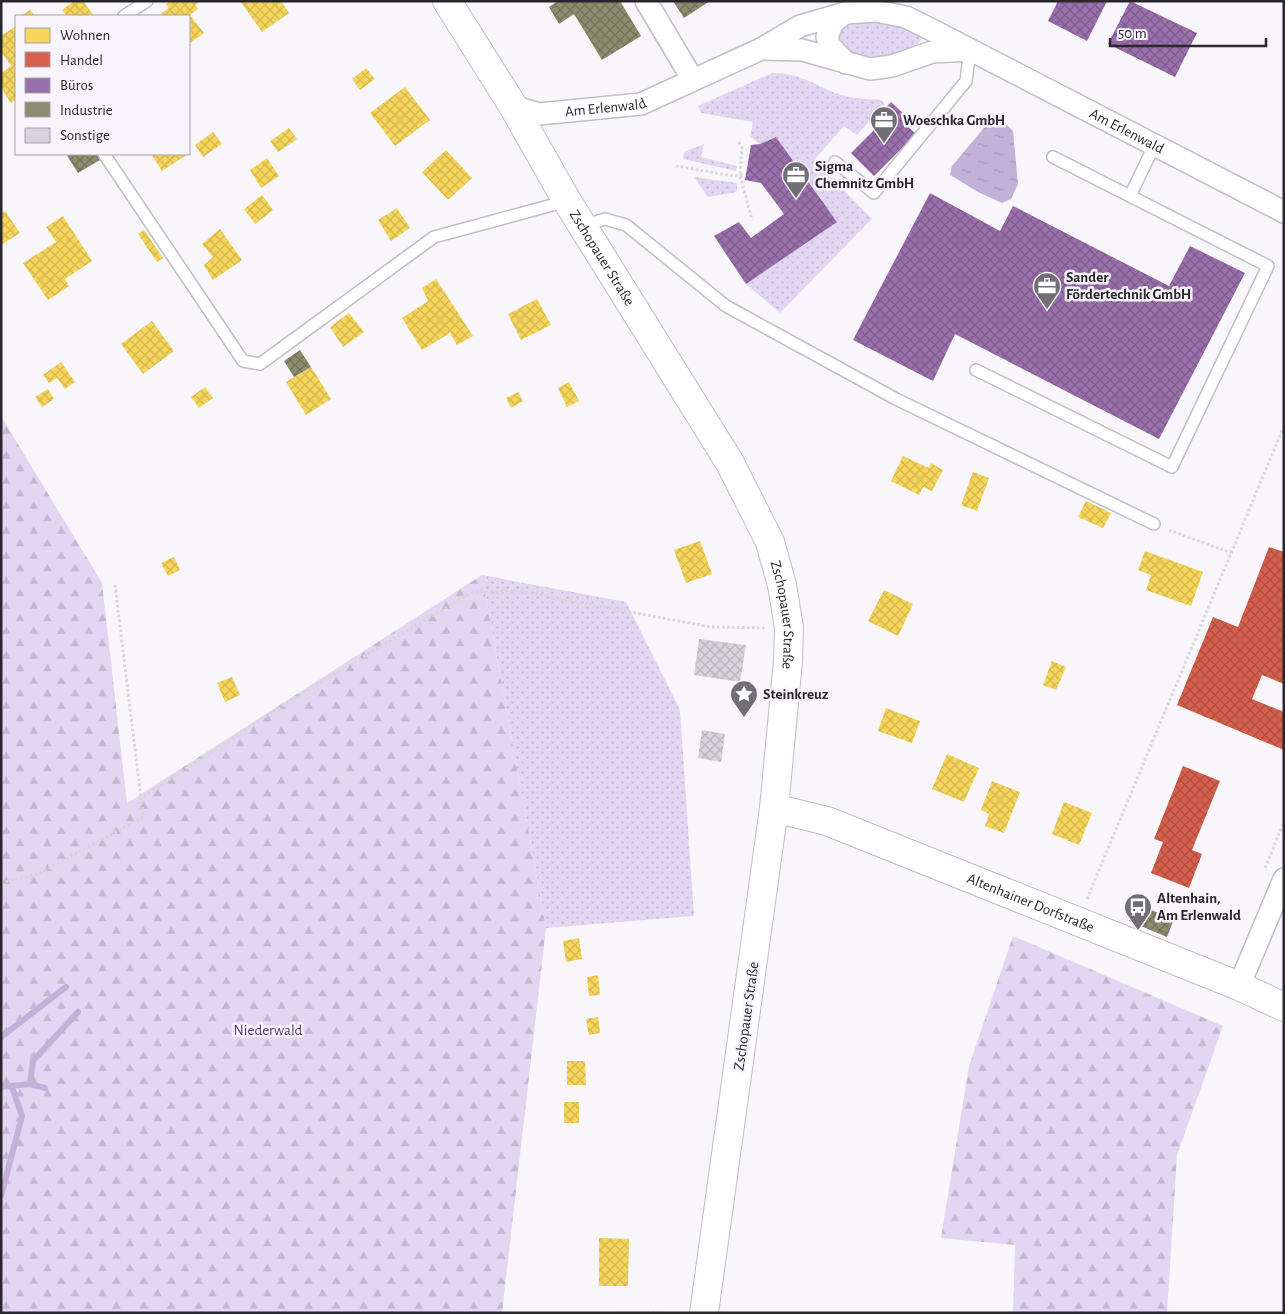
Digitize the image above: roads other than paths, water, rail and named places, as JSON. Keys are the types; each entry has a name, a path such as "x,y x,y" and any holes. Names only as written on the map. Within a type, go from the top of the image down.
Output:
{"street":[{"name":"Zschopauer Straße","path":"447,1 512,106 582,226 730,463 770,542 782,585 789,628 788,661 774,808 704,1313"},
{"path":"646,1 693,80"},
{"name":"Am Erlenwald","path":"512,106 539,114 641,104 761,49 800,26 845,13 876,11 906,17 1284,212"},
{"path":"845,13 833,22 826,37 829,45 846,63"},
{"name":"Am Erlenwald","path":"761,49 802,50 870,69 892,66 932,52 970,50"},
{"name":"Altenhainer Dorfstraße","path":"774,808 827,821 1240,986 1284,1007"},
{"path":"1240,986 1284,879"}],"lane":[{"path":"126,15 147,1"},
{"path":"835,162 874,193 966,81 970,50"},
{"path":"1130,196 1154,146"},
{"path":"105,155 243,361 260,364 434,237 567,200"},
{"path":"976,370 1172,467 1268,266 1053,156"},
{"path":"582,226 605,219 626,225 726,306 896,399 1154,524"}],"water":[{"path":"994,119 1002,120 1013,131 1018,184 1011,199 1002,203 978,192 950,175 952,166 988,123"}],"waterway":[{"path":"1,1037 66,987"},
{"path":"30,1084 33,1061 78,1012"},
{"path":"1,1087 30,1084 45,1088"},
{"path":"1,1196 22,1116 12,1087"}],"place":[{"name":"Woeschka GmbH","path":"884,144"},
{"name":"Sigma Chemnitz GmbH","path":"796,199"},
{"name":"Sander Fördertechnik GmbH","path":"1047,310"},
{"name":"Steinkreuz","path":"744,718"},
{"name":"Altenhain, Am Erlenwald","path":"1138,931"}],"park label":[{"name":"Niederwald","path":"268,1030"}]}
